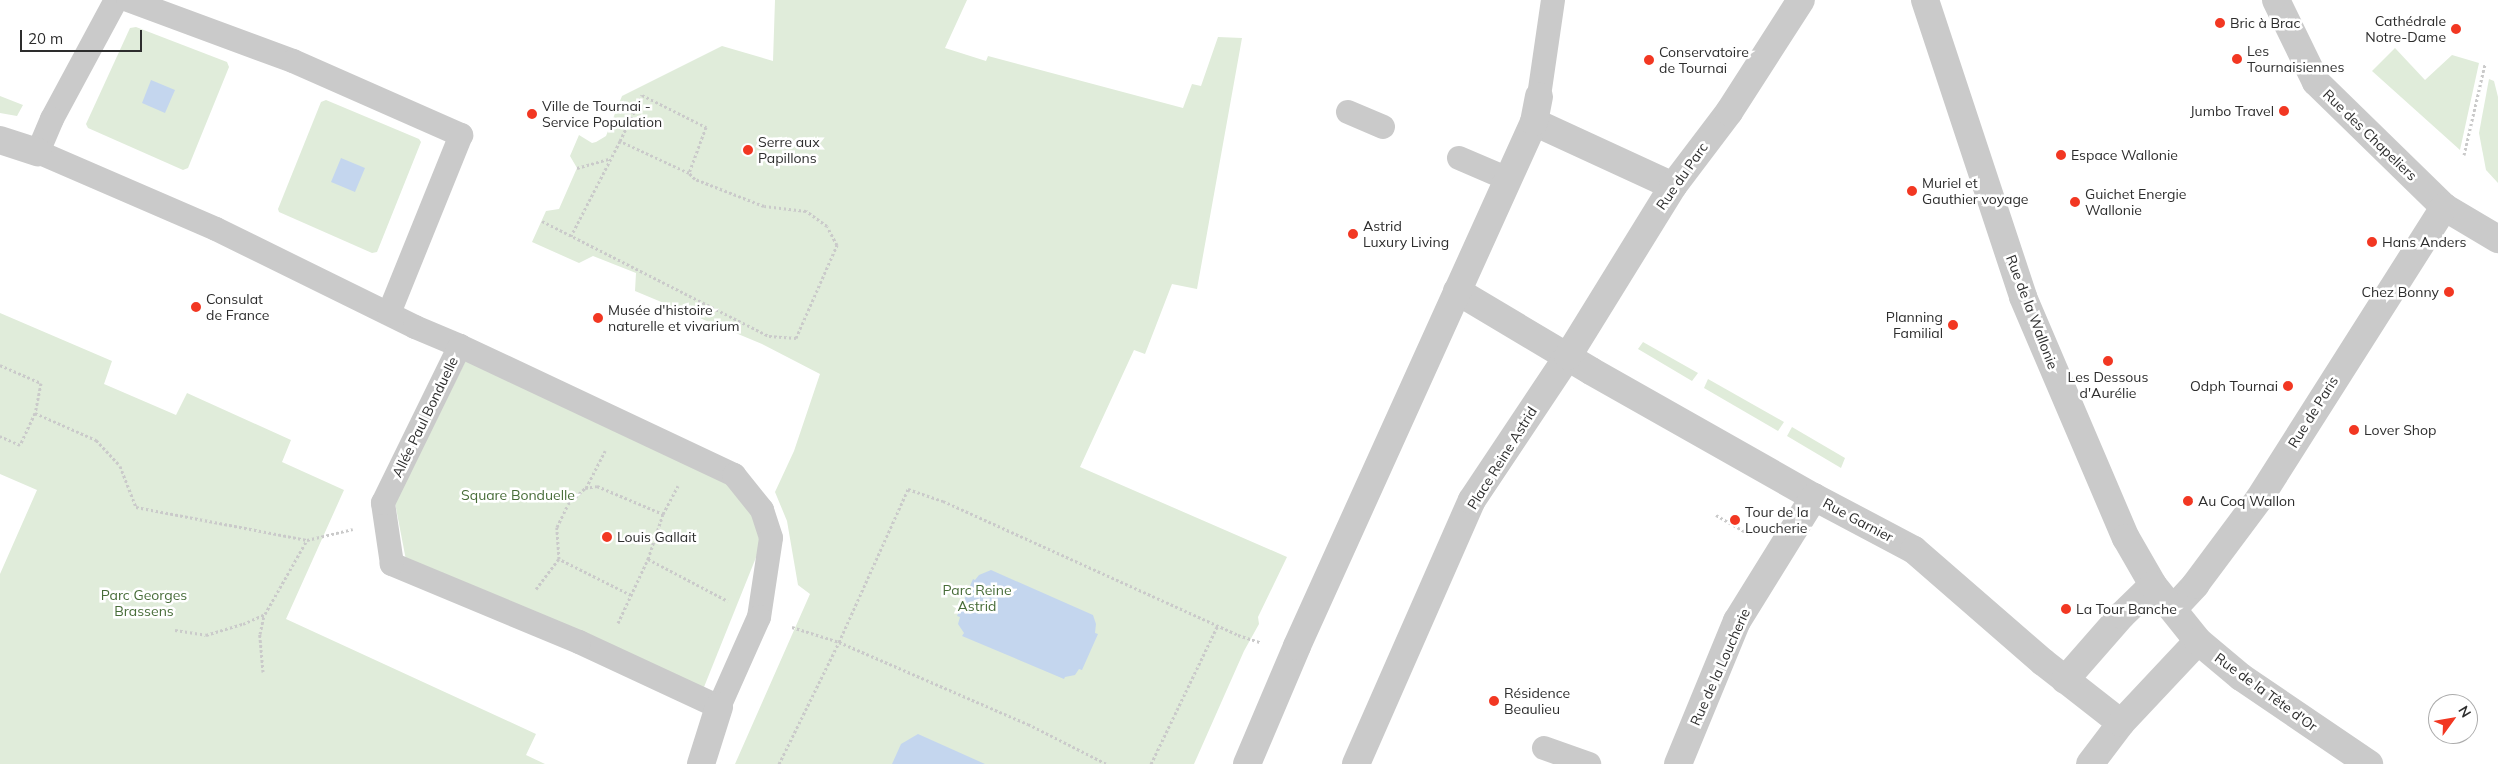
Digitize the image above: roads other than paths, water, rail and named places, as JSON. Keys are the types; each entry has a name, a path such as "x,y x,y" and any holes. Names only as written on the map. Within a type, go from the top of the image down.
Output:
{"street":[{"name":"Rue du Parc","path":"1568,356 1673,186 1728,112 1801,0"},
{"name":"Rue de la Wallonie","path":"1925,0 2023,297 2126,538 2153,586"},
{"name":"Rue des Chapeliers","path":"2276,0 2316,82 2444,207 2498,239"},
{"path":"1247,764 1301,636 1508,179 1536,109 1673,186"},
{"path":"0,140 38,152"},
{"name":"Rue de Paris","path":"2173,610 2195,585 2258,498 2444,207"},
{"path":"1457,291 1568,356"},
{"name":"Rue Garnier","path":"1568,356 1814,497 1914,550 2065,680 2121,723"},
{"name":"Place Reine Astrid","path":"1356,764 1472,500 1568,356"},
{"name":"Rue de la Loucherie","path":"1678,764 1737,621 1814,497"},
{"path":"2065,680 2122,615 2153,586"},
{"name":"Rue de la Tête d'Or","path":"2153,586 2198,640 2241,677 2369,764"},
{"path":"2090,764 2121,723 2198,640"},
{"name":"Allée Paul Bonduelle","path":"701,764 719,707"}],"lane":[{"path":"116,0 52,119 38,152 216,229 460,346"},
{"path":"128,0 293,61 461,136 389,313"},
{"path":"1536,109 1553,0"},
{"path":"1348,112 1383,126"},
{"path":"1459,158 1508,179"},
{"name":"Allée Paul Bonduelle","path":"460,346 734,475 762,510 771,538 759,617 719,707 604,654 392,564 382,503 460,346"},
{"path":"1544,748 1589,764"}],"water":[{"path":"151,80 175,90 165,113 142,103"},
{"path":"341,158 365,168 355,192 331,182"},
{"path":"991,570 1093,615 1096,624 1095,633 1098,634 1082,670 1079,669 1075,675 1065,677 1064,679 962,636 964,633 958,624 960,617 957,616 973,579 975,580 979,575"},
{"path":"918,734 985,764 892,764 901,744"}],"place":[{"name":"Bric à Brac","path":"2220,23"},
{"name":"Cathédrale Notre-Dame","path":"2456,29"},
{"name":"Les Tournaisiennes","path":"2237,59"},
{"name":"Conservatoire de Tournai","path":"1649,60"},
{"name":"Jumbo Travel","path":"2284,111"},
{"name":"Ville de Tournai - Service Population","path":"532,114"},
{"name":"Serre aux Papillons","path":"748,150"},
{"name":"Espace Wallonie","path":"2061,155"},
{"name":"Muriel et Gauthier voyage","path":"1912,191"},
{"name":"Guichet Energie Wallonie","path":"2075,202"},
{"name":"Astrid Luxury Living","path":"1353,234"},
{"name":"Hans Anders","path":"2372,242"},
{"name":"Chez Bonny","path":"2449,292"},
{"name":"Consulat de France","path":"196,307"},
{"name":"Musée d'histoire naturelle et vivarium","path":"598,318"},
{"name":"Planning Familial","path":"1953,325"},
{"name":"Les Dessous d'Aurélie","path":"2108,361"},
{"name":"Odph Tournai","path":"2288,386"},
{"name":"Lover Shop","path":"2354,430"},
{"name":"Au Coq Wallon","path":"2188,501"},
{"name":"Tour de la Loucherie","path":"1735,520"},
{"name":"Louis Gallait","path":"607,537"},
{"name":"La Tour Banche","path":"2066,609"},
{"name":"Résidence Beaulieu","path":"1494,701"}],"park label":[{"name":"Square Bonduelle","path":"518,495"},
{"name":"Parc Reine Astrid","path":"977,598"},
{"name":"Parc Georges Brassens","path":"144,604"}]}
